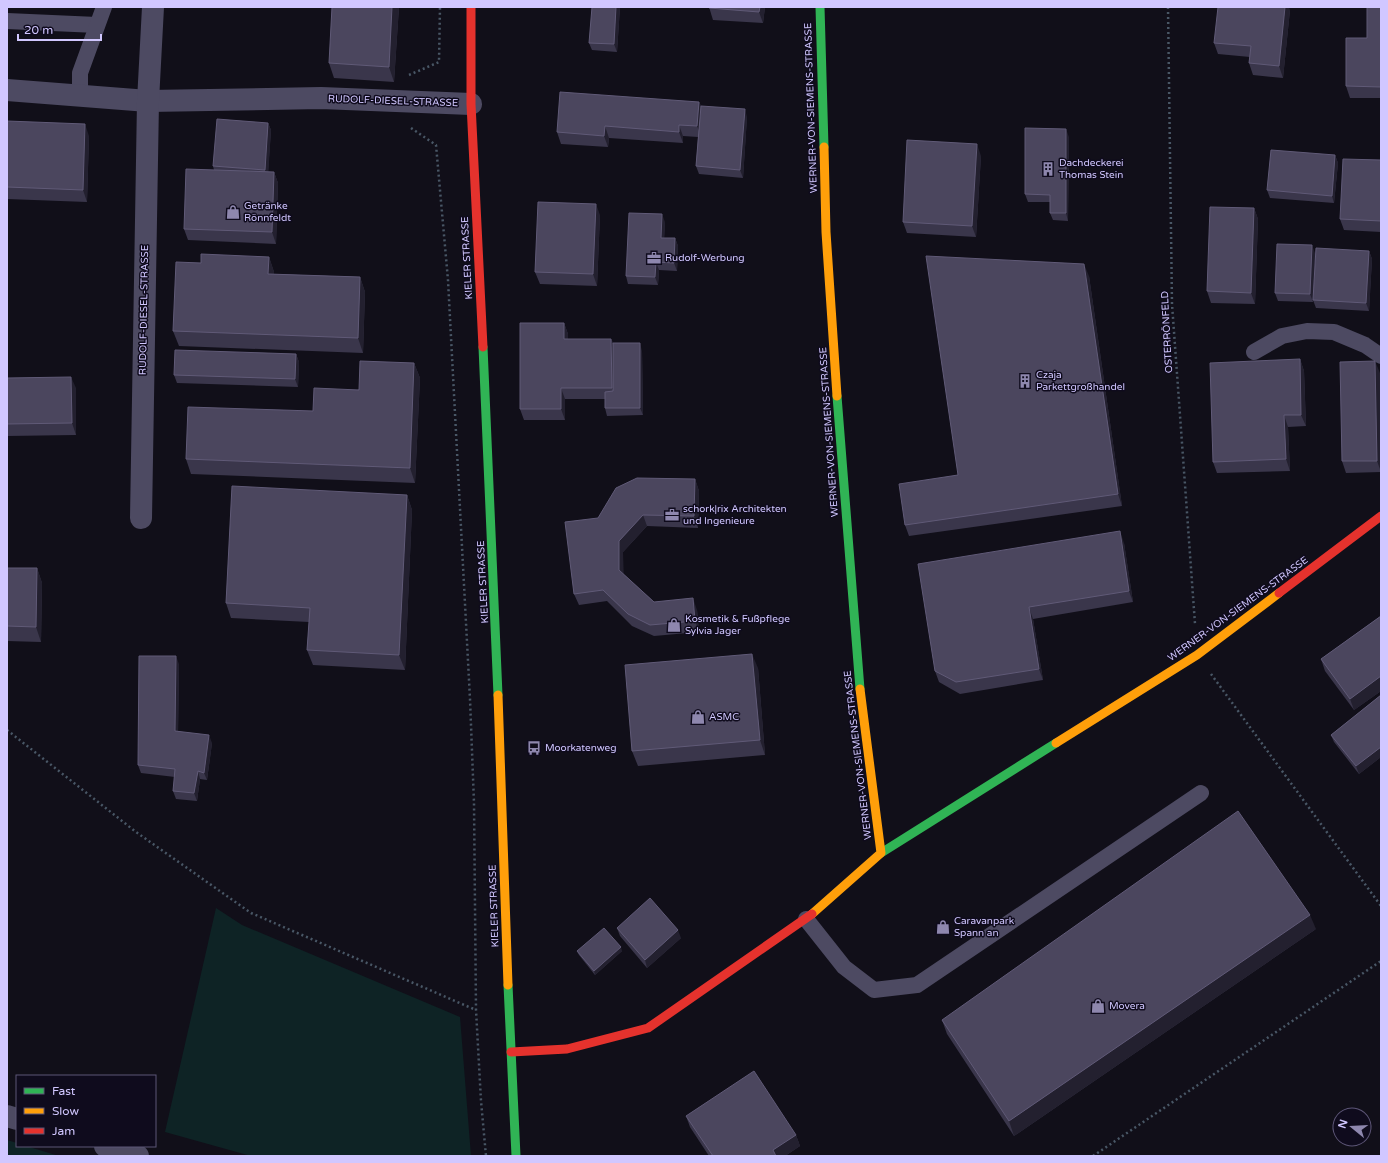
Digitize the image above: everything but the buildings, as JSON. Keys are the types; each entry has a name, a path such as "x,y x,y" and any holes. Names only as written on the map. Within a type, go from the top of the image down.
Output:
{"street":[{"name":"RUDOLF-DIESEL-STRASSE","path":"141,518 148,101 153,7"},
{"name":"KIELER STRASSE","path":"471,7 471,104 495,605 516,1156"},
{"name":"WERNER-VON-SIEMENS-STRASSE","path":"820,7 826,232 841,449 859,679 881,853"},
{"name":"RUDOLF-DIESEL-STRASSE","path":"7,90 148,101 321,98 471,104"},
{"name":"WERNER-VON-SIEMENS-STRASSE","path":"511,1052 567,1049 648,1028 806,919 881,853 1197,655 1381,516"},
{"path":"108,1147 138,1156"}],"lane":[{"path":"80,96 80,73 104,7"},
{"path":"7,21 97,25"},
{"path":"1254,352 1282,336 1308,331 1334,332 1365,345 1381,356"},
{"path":"806,919 844,967 874,990 917,985 1201,793"}],"path":[{"path":"440,7 439,62 406,77 404,124 436,144 447,272 474,803 476,1010 481,1101 486,1156"},
{"name":"OSTERRÖNFELD","path":"1168,7 1172,304 1197,655"},
{"path":"1197,655 1381,906"},
{"path":"7,730 136,832 251,913 476,1010"},
{"path":"1093,1156 1381,960"}],"green space":[{"path":"216,908 242,925 460,1017 471,1156 251,1156 165,1132"},
{"path":"7,1140 16,1143 16,1147 29,1147 59,1156 7,1156"}],"traffic: fast":[{"path":"820,7 824,147"},
{"path":"483,347 498,695"},
{"path":"837,396 860,689"},
{"path":"881,853 1056,743"},
{"path":"508,985 516,1156"}],"traffic: slow":[{"path":"824,147 826,232 837,396"},
{"path":"1056,743 1197,655 1279,593"},
{"path":"812,914 881,853 860,689"},
{"path":"498,695 508,985"}],"traffic: jam":[{"path":"471,7 471,104 483,347"},
{"path":"1279,593 1381,516"},
{"path":"511,1052 567,1049 648,1028 812,914"}],"place":[{"name":"Dachdeckerei Thomas Stein","path":"1048,169"},
{"name":"Getränke Rönnfeldt","path":"233,212"},
{"name":"Rudolf-Werbung","path":"654,258"},
{"name":"Czaja Parkettgroßhandel","path":"1025,381"},
{"name":"schork|rix Architekten und Ingenieure","path":"672,515"},
{"name":"Kosmetik & Fußpflege Sylvia Jager","path":"674,625"},
{"name":"ASMC","path":"698,717"},
{"name":"Moorkatenweg","path":"534,748"},
{"name":"Caravanpark Spann an","path":"943,927"},
{"name":"Movera","path":"1098,1006"}]}
